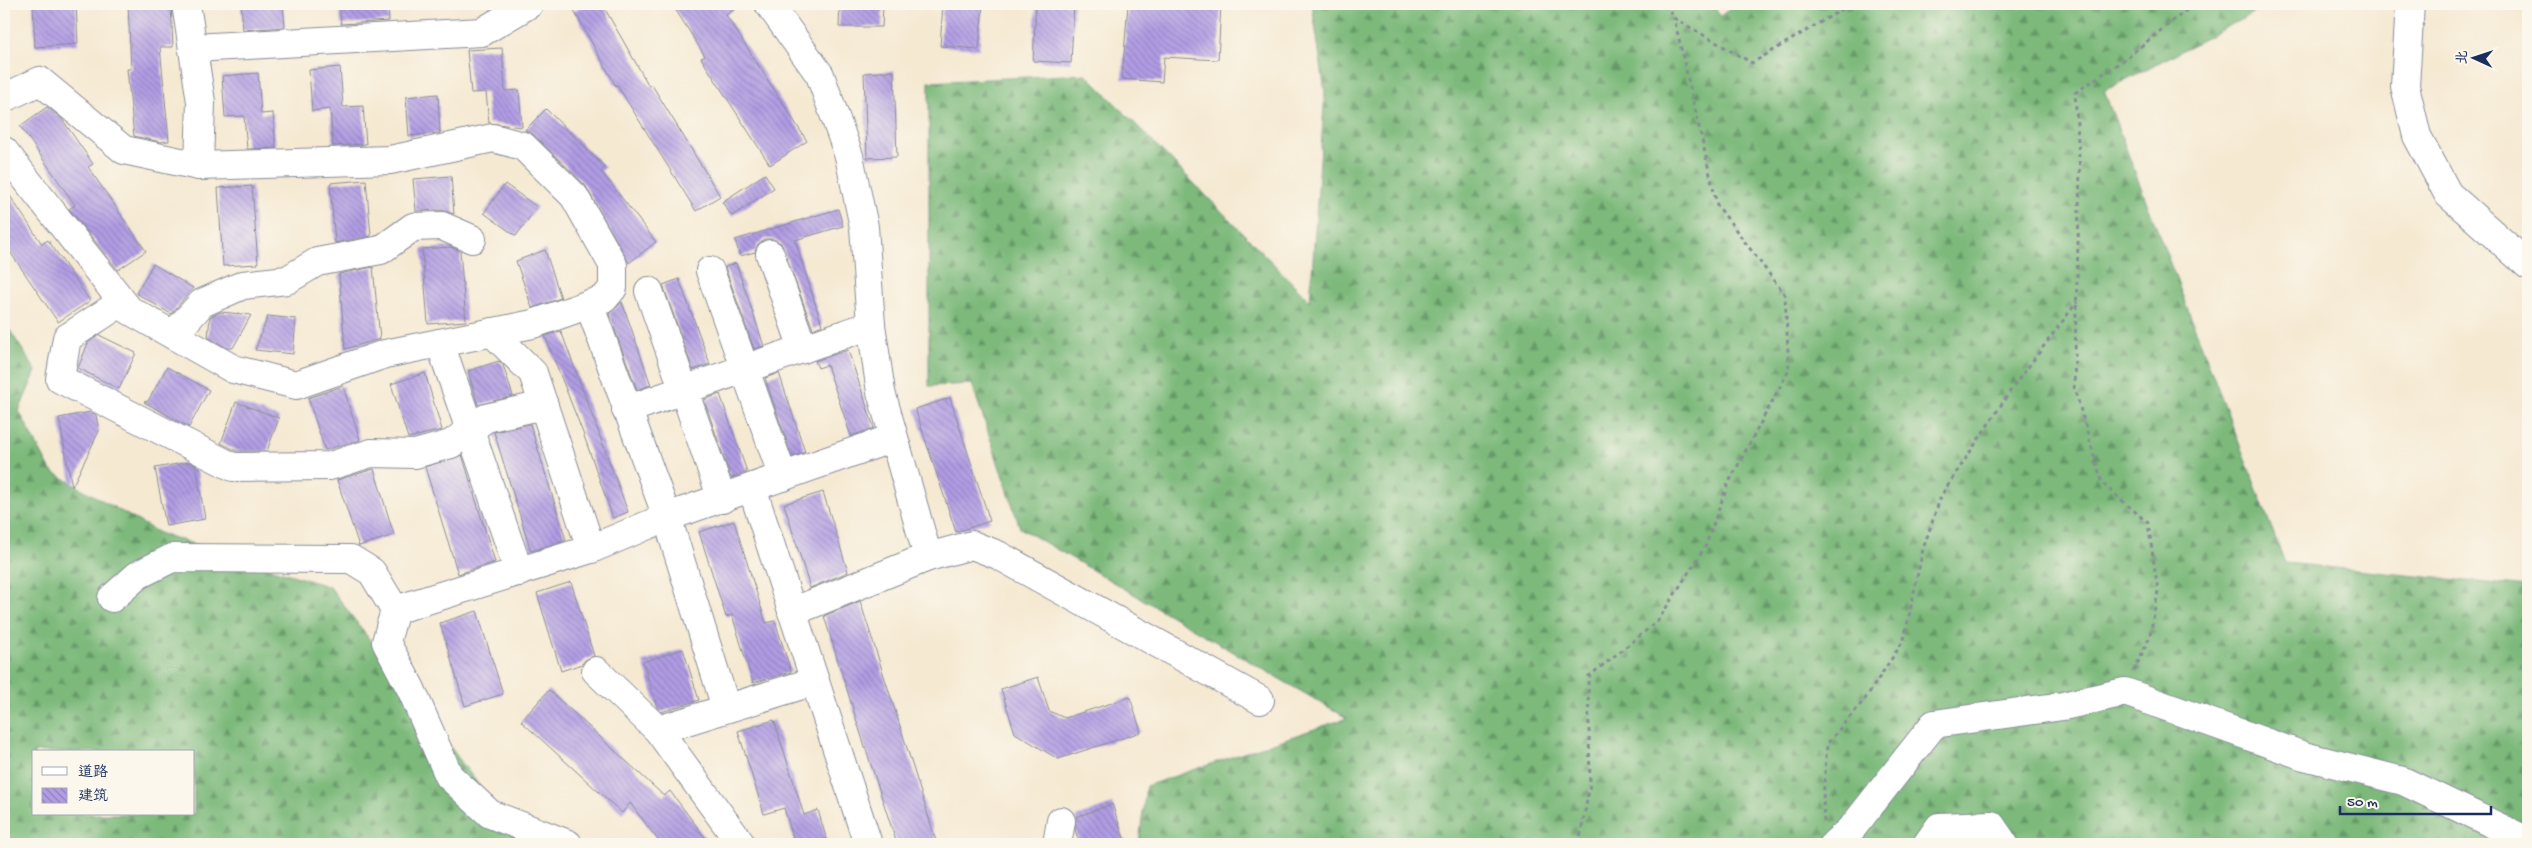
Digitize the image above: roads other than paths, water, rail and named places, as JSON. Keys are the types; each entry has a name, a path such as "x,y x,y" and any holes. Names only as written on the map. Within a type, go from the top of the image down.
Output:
{"street":[{"path":"186,4 201,102 199,166"},
{"path":"193,48 482,32 529,4"},
{"path":"769,4 820,75 849,156 864,227 871,326 880,392 928,557"},
{"path":"2410,4 2405,86 2417,136 2448,194 2528,265"},
{"path":"4,98 40,81 124,150 199,166 390,160 493,138 523,146 574,196 613,265 613,288 604,299 533,324 385,354 296,385 233,369 129,310 4,151"},
{"path":"173,335 202,303 243,285 287,280 317,262 381,250 413,227 442,226 472,239"},
{"path":"770,254 803,349"},
{"path":"710,271 783,477"},
{"path":"649,291 722,499"},
{"path":"122,302 67,338 60,379 233,467 330,466 372,453 415,454 451,444 486,418 544,405"},
{"path":"589,304 626,410 667,517 726,708"},
{"path":"626,410 871,326"},
{"path":"492,332 533,373 591,549"},
{"path":"440,343 519,572"},
{"path":"395,610 591,549 667,517 893,438"},
{"path":"752,488 868,844"},
{"path":"792,612 928,557 972,545 998,554 1260,700"},
{"path":"112,598 138,575 172,558 351,559 372,572 395,610 386,642 411,689 449,776 490,814 568,844"},
{"path":"596,671 658,730 741,844"},
{"path":"658,730 815,680"},
{"path":"1829,835 1853,827 1934,724 2063,706 2125,692 2304,756 2403,781 2528,842"},
{"path":"1926,844 1938,827 1991,826 2004,844"}]}
